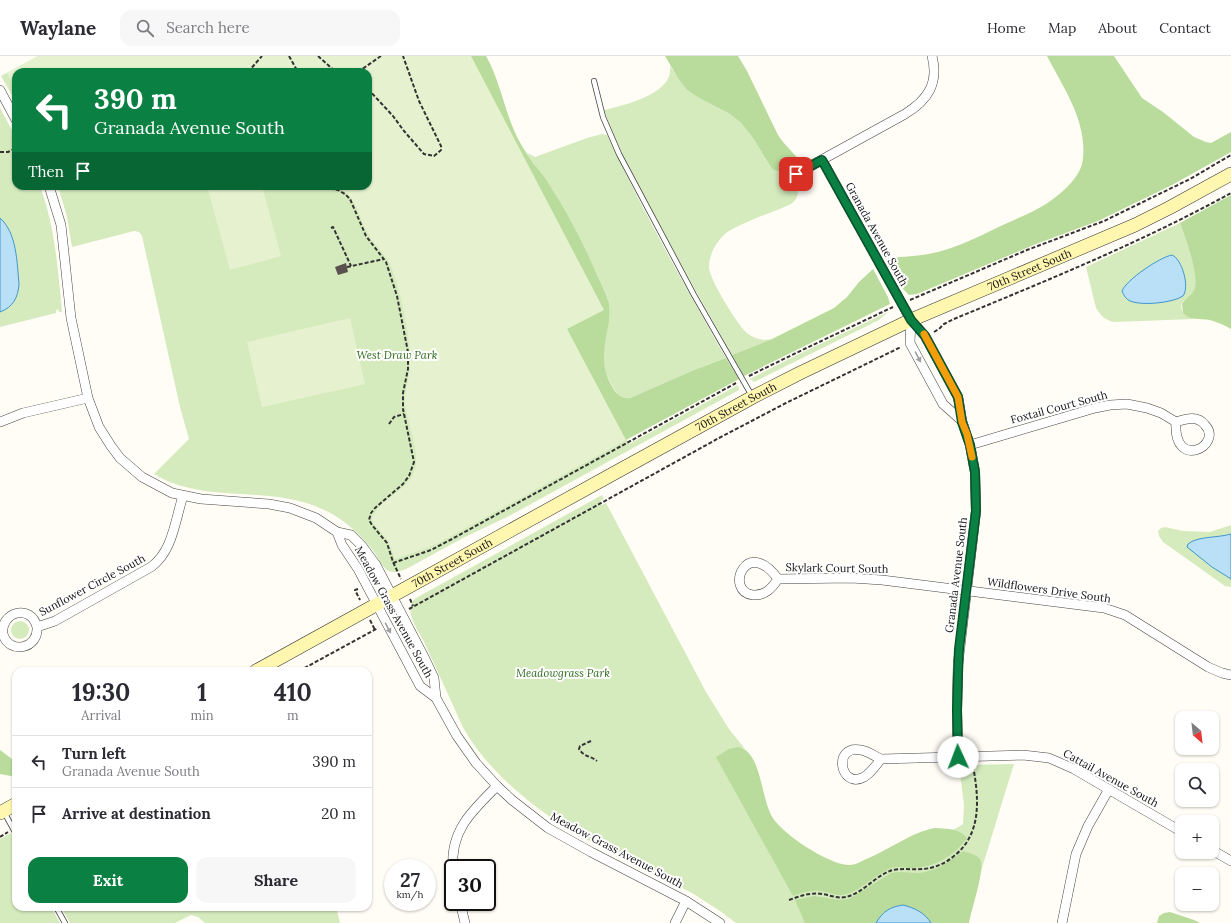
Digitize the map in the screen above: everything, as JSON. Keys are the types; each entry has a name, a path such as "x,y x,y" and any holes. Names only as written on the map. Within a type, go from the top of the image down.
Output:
{"main road":[{"name":"70th Street South","path":"263,667 753,397 821,362 911,320 1135,225 1231,174"},
{"path":"2,812 12,806"}],"street":[{"path":"796,174 906,114 919,105 927,95 933,82 934,71 932,56"},
{"path":"0,90 12,112"},
{"name":"Granada Avenue South","path":"822,160 911,320 925,336 958,397 962,422 970,445 975,472 976,502 958,674 958,757"},
{"name":"Meadow Grass Avenue South","path":"51,190 60,225 71,318 88,398 101,431 120,458 149,482 172,493 207,500 269,504 290,508 316,518 337,532 351,535 362,546 376,566 392,596 434,678 436,698"},
{"name":"Granada Avenue South","path":"911,320 910,343 943,404 962,422"},
{"path":"0,422 23,413 88,398"},
{"name":"Foxtail Court South","path":"970,445 1095,408 1110,405 1127,404 1146,408 1161,413 1176,422"},
{"name":"Sunflower Circle South","path":"37,627 55,621 155,565 163,556 168,546 183,496"},
{"name":"Meadow Grass Avenue South","path":"337,532 342,545 358,569 420,686 436,698 462,744 476,763 497,786 548,828 591,852 686,900 720,923"},
{"name":"Skylark Court South","path":"778,579 866,578 966,590"},
{"name":"Wildflowers Drive South","path":"966,590 1095,607 1118,612 1200,663 1217,671 1231,675"},
{"name":"Cattail Avenue South","path":"881,759 1023,755 1049,758 1074,768 1175,828"},
{"path":"453,859 454,846 462,824 471,812 497,786"},
{"path":"1062,923 1076,854 1088,826 1109,789"},
{"path":"1219,854 1231,861"},
{"path":"674,923 686,900"},
{"path":"463,911 466,923"}],"lane":[{"path":"594,82 603,118 619,154 694,295 753,397"},
{"path":"2,812 12,828"},
{"path":"58,911 66,923"}],"path":[{"path":"252,68 262,56"},
{"path":"289,56 296,68"},
{"path":"318,56 332,68"},
{"path":"364,68 381,56"},
{"path":"372,93 393,116 420,151 430,156 438,154 441,150 441,146 419,100 403,56"},
{"path":"0,152 8,152 12,150"},
{"path":"918,296 1028,250 1104,221 1190,179 1231,155"},
{"path":"337,190 345,194 354,207 366,236 389,268 395,288 408,352 408,369 402,396 404,414 414,457 413,469 403,484 375,508 369,518 372,525 387,543 396,569"},
{"path":"939,330 944,324 954,319 1085,265 1152,234 1231,193"},
{"path":"331,228 333,227 351,266"},
{"path":"347,267 384,259"},
{"path":"393,563 430,550 452,539 743,380 886,309"},
{"path":"414,606 719,438 786,403 896,350"},
{"path":"388,424 394,417 404,414"},
{"path":"306,667 375,630"},
{"path":"591,741 580,746 579,750 583,754 597,761"},
{"path":"789,900 814,893 839,898 846,897 857,892 879,876 890,871 896,869 913,870 931,868 951,858 967,843 974,827 976,787 973,767"}],"green space":[{"name":"West Draw Park","path":"38,56 471,56 567,329 629,444 738,385 739,390 509,516 398,572 387,570 382,565 373,550 355,531 336,516 322,509 280,497 215,492 194,489 174,483 154,474 189,439 180,407 142,236 139,232 134,231 72,247 67,217 59,190 372,190 372,68 16,68"},
{"path":"38,56 471,56 604,310 567,329 626,440 437,544 395,559 389,542 374,524 372,519 375,512 381,505 409,481 416,464 414,442 405,402 410,363 409,340 401,299 390,264 369,236 350,196 340,190 372,190 372,68 16,68"},
{"path":"455,56 486,56 496,78 507,113 516,135 525,151 561,203 586,250 609,303 610,318 604,361 606,374 616,393 622,397 630,398 694,370 726,358 739,379 624,441 604,423"},
{"path":"665,56 738,56 747,71 778,135 801,162 784,171 776,171 772,169 753,138 741,123 730,114 687,90"},
{"path":"1047,56 1114,56 1142,98 1163,112 1194,137 1211,143 1231,132 1231,152 1172,185 1098,221 1036,244 917,294 909,295 903,289 887,258 938,252 972,240 1044,205 1066,188 1079,171 1082,165 1083,144 1078,118"},
{"path":"670,66 687,90 730,114 741,123 753,138 772,169 780,172 788,170 797,187 797,196 791,204 744,223 727,232 717,243 711,255 709,267 713,281 737,321 747,333 753,337 762,340 772,339 732,355 641,191 621,151 604,110 646,97 656,91 664,84 669,76"},
{"name":"West Draw Park","path":"12,70 12,95 1,76"},
{"path":"12,70 12,82 7,73"},
{"path":"0,108 12,130 12,190 41,190 45,201 55,248 62,312 59,312 58,309 56,310 56,313 0,327"},
{"path":"602,134 607,135 664,248 726,358 694,370 630,398 623,398 618,395 604,370 604,349 610,316 610,307 607,297 584,247 564,210 546,180 522,147 527,153 535,157"},
{"path":"208,190 263,190 281,256 230,270"},
{"path":"1231,195 1231,329 1210,320 1195,319 1186,316 1183,313 1182,304 1194,290 1195,276 1194,266 1180,223"},
{"path":"1180,223 1195,272 1194,291 1182,303 1181,306 1185,315 1194,319 1114,322 1104,317 1096,308 1086,267"},
{"path":"873,269 888,297 890,304 744,376 732,355 772,339 834,308 847,297 859,282"},
{"path":"888,312 879,320 754,382 750,379 797,355"},
{"path":"350,318 365,384 262,407 247,342"},
{"name":"Meadowgrass Park","path":"602,495 604,499 600,501 602,505 606,503 706,692 729,729 745,749 742,748 774,826 844,876 956,830 953,830 963,824 964,805 959,765 1014,764 965,923 736,923 692,893 572,832 528,801 502,777 478,751 461,724 413,621 410,609 412,603 416,598"},
{"path":"1231,525 1231,587 1225,586 1163,542 1158,531 1165,527 1183,531 1210,532"},
{"path":"20,621 26,624 29,630 26,636 20,639 14,636 11,630 14,624"},
{"path":"738,747 746,751 757,767 766,802 775,821 804,845 830,860 848,865 856,864 922,831 932,828 954,830 967,838 950,855 936,863 913,868 892,868 878,875 858,889 844,895 816,891 793,896 716,757 729,749"},
{"path":"0,750 12,759 12,776 0,774"},
{"path":"11,833 12,835 12,911 53,911 60,923 0,923 0,839"},
{"path":"963,851 976,856 980,859 981,864 980,880 969,923 931,923 881,916 876,923 805,923 795,900 814,896 839,900 849,899 891,873 919,873 932,870 948,862"},
{"path":"63,911 337,911 340,923 205,923 198,917 191,915 175,923 70,923"},
{"path":"1170,912 1200,923 1157,923 1159,916"}],"water":[{"path":"0,218 6,224 13,240 17,258 19,284 14,301 5,310 0,312"},
{"path":"1172,255 1179,262 1184,274 1186,286 1183,296 1165,302 1135,303 1124,296 1122,291 1136,275 1152,264"},
{"path":"1231,534 1231,579 1212,567 1187,547 1192,541 1202,538"},
{"path":"903,905 919,911 926,916 931,923 876,923 881,915 887,910"}],"building":[{"path":"346,263 348,272 338,275 335,267"}],"slow traffic":[{"path":"924,334 958,397 962,422 967,434 972,457"}],"route":[{"path":"796,174 822,160 911,320 925,336 958,397 962,422 970,445 974,466 976,511 959,649 957,710 958,757"}]}
